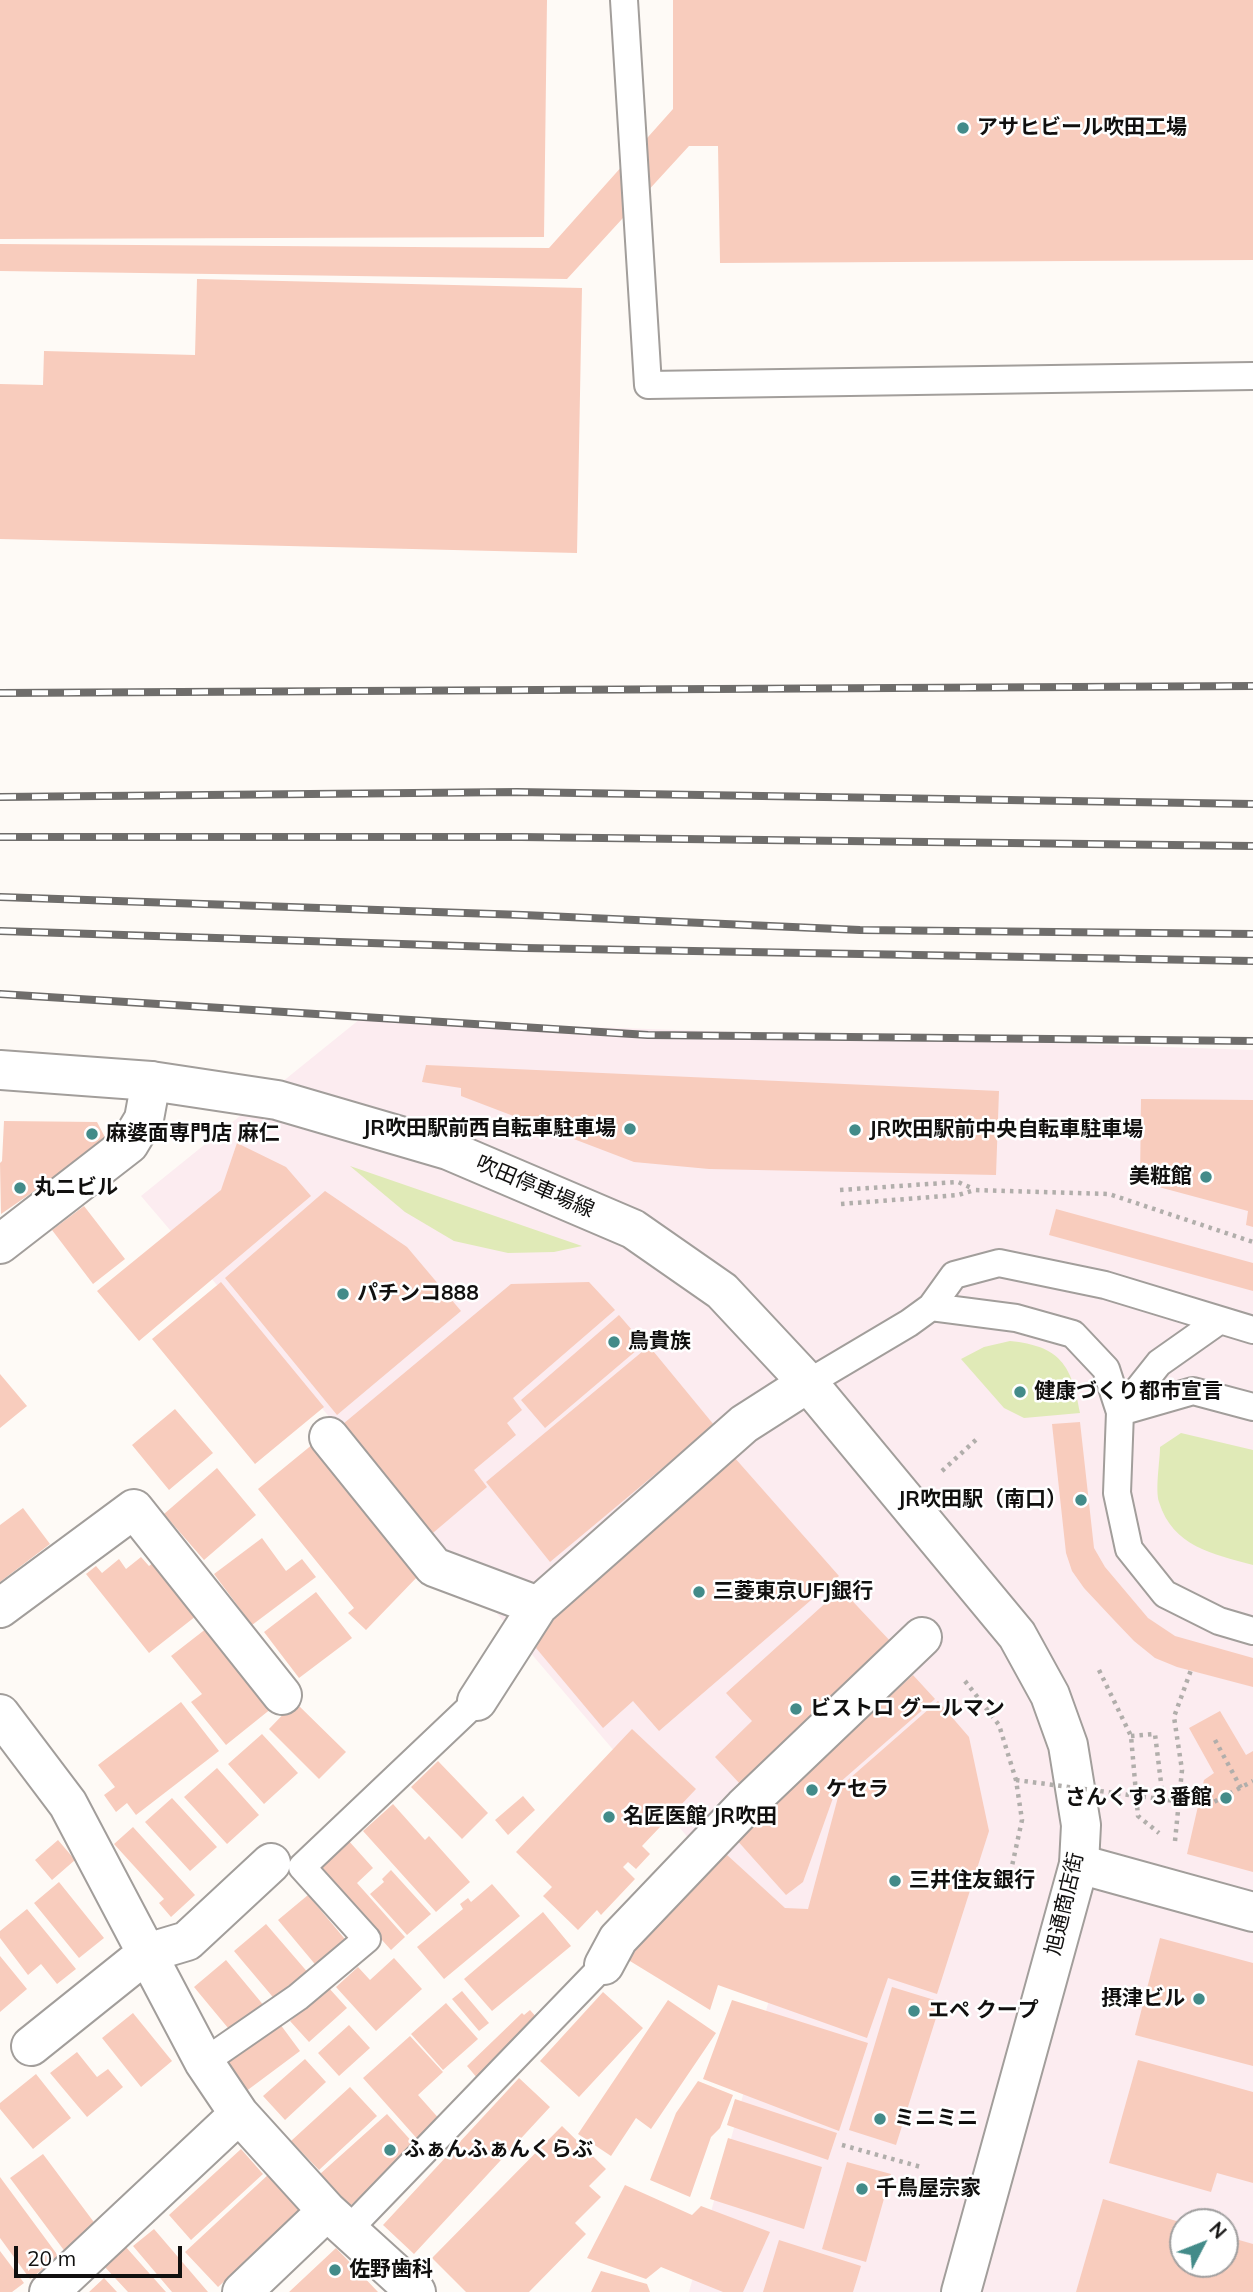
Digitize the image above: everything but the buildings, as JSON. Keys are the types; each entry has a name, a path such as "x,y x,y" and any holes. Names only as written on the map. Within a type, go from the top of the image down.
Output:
{"street":[{"name":"吹田停車場線","path":"0,1070 151,1081 277,1100 448,1150 633,1229 722,1291 808,1383"},
{"path":"0,1244 129,1144 144,1119 151,1081"},
{"path":"477,1701 538,1606 744,1424 808,1383"},
{"name":"旭通商店街","path":"808,1383 1017,1635 1050,1695 1068,1745 1081,1825 1079,1864 961,2292"},
{"path":"329,1437 434,1567 538,1606"},
{"path":"0,1608 134,1508 282,1695"},
{"path":"604,1965 618,1939 744,1807 922,1637"},
{"path":"0,1714 68,1804 204,2062 239,2114 337,2220 416,2292"},
{"path":"31,2046 147,1953 187,1941 271,1863"},
{"path":"1079,1864 1253,1912"},
{"path":"49,2292 239,2114"},
{"path":"242,2292 337,2220"}],"lane":[{"path":"624,0 648,385 1253,376"},
{"path":"808,1383 931,1307 954,1275 999,1263 1105,1285 1253,1330"},
{"path":"931,1307 1016,1318 1073,1334 1105,1368 1120,1412 1117,1493 1129,1549 1165,1594 1219,1621 1253,1631"},
{"path":"1120,1412 1160,1363 1220,1320"},
{"path":"1120,1412 1193,1391 1253,1407"},
{"path":"204,2062 298,1997 367,1939 302,1867 477,1701"},
{"path":"337,2220 604,1965"}],"path":[{"path":"840,1190 958,1182 975,1190"},
{"path":"841,1204 958,1195 975,1190 1110,1194 1253,1242"},
{"path":"941,1471 979,1437"},
{"path":"1099,1670 1132,1736 1138,1816"},
{"path":"1174,1846 1182,1770 1174,1717 1191,1670"},
{"path":"965,1681 999,1725 1016,1780 1022,1820 1007,1889"},
{"path":"1132,1736 1155,1734 1163,1799"},
{"path":"1215,1740 1241,1788"},
{"path":"1016,1780 1198,1804 1210,1804 1253,1781"},
{"path":"842,2145 921,2167"}],"shaded area":[{"path":"360,1019 1253,1050 1253,2292 689,2292 783,1949 141,1196"}],"green space":[{"path":"350,1166 582,1246 554,1252 508,1253 454,1241 405,1212"},
{"path":"1010,1341 1041,1348 1061,1361 1073,1382 1080,1413 1024,1418 1004,1408 961,1359 984,1347"},
{"path":"1181,1433 1253,1450 1253,1565 1196,1546 1184,1539 1165,1517 1158,1496 1160,1447"}],"railway":[{"path":"0,693 1253,686"},
{"path":"0,797 517,792 1253,804"},
{"path":"0,837 521,837 1253,846"},
{"path":"0,897 860,930 1253,934"},
{"path":"0,931 525,948 1253,961"},
{"path":"0,994 648,1035 1253,1041"}],"place":[{"name":"アサヒビール吹田工場","path":"963,128"},
{"name":"JR吹田駅前西自転車駐車場","path":"630,1129"},
{"name":"JR吹田駅前中央自転車駐車場","path":"855,1130"},
{"name":"麻婆面専門店 麻仁","path":"92,1134"},
{"name":"美粧館","path":"1206,1177"},
{"name":"丸ニビル","path":"20,1188"},
{"name":"パチンコ888","path":"343,1294"},
{"name":"鳥貴族","path":"614,1342"},
{"name":"健康づくり都市宣言","path":"1020,1392"},
{"name":"JR吹田駅（南口）","path":"1081,1500"},
{"name":"三菱東京UFJ銀行","path":"699,1592"},
{"name":"ビストロ グールマン","path":"796,1709"},
{"name":"ケセラ","path":"812,1790"},
{"name":"さんくす３番館","path":"1226,1798"},
{"name":"名匠医館 JR吹田","path":"609,1817"},
{"name":"三井住友銀行","path":"895,1881"},
{"name":"摂津ビル","path":"1199,1999"},
{"name":"エペ クープ","path":"914,2011"},
{"name":"ミニミニ","path":"880,2119"},
{"name":"ふぁんふぁんくらぶ","path":"390,2150"},
{"name":"千鳥屋宗家","path":"862,2189"},
{"name":"佐野歯科","path":"335,2270"}]}
